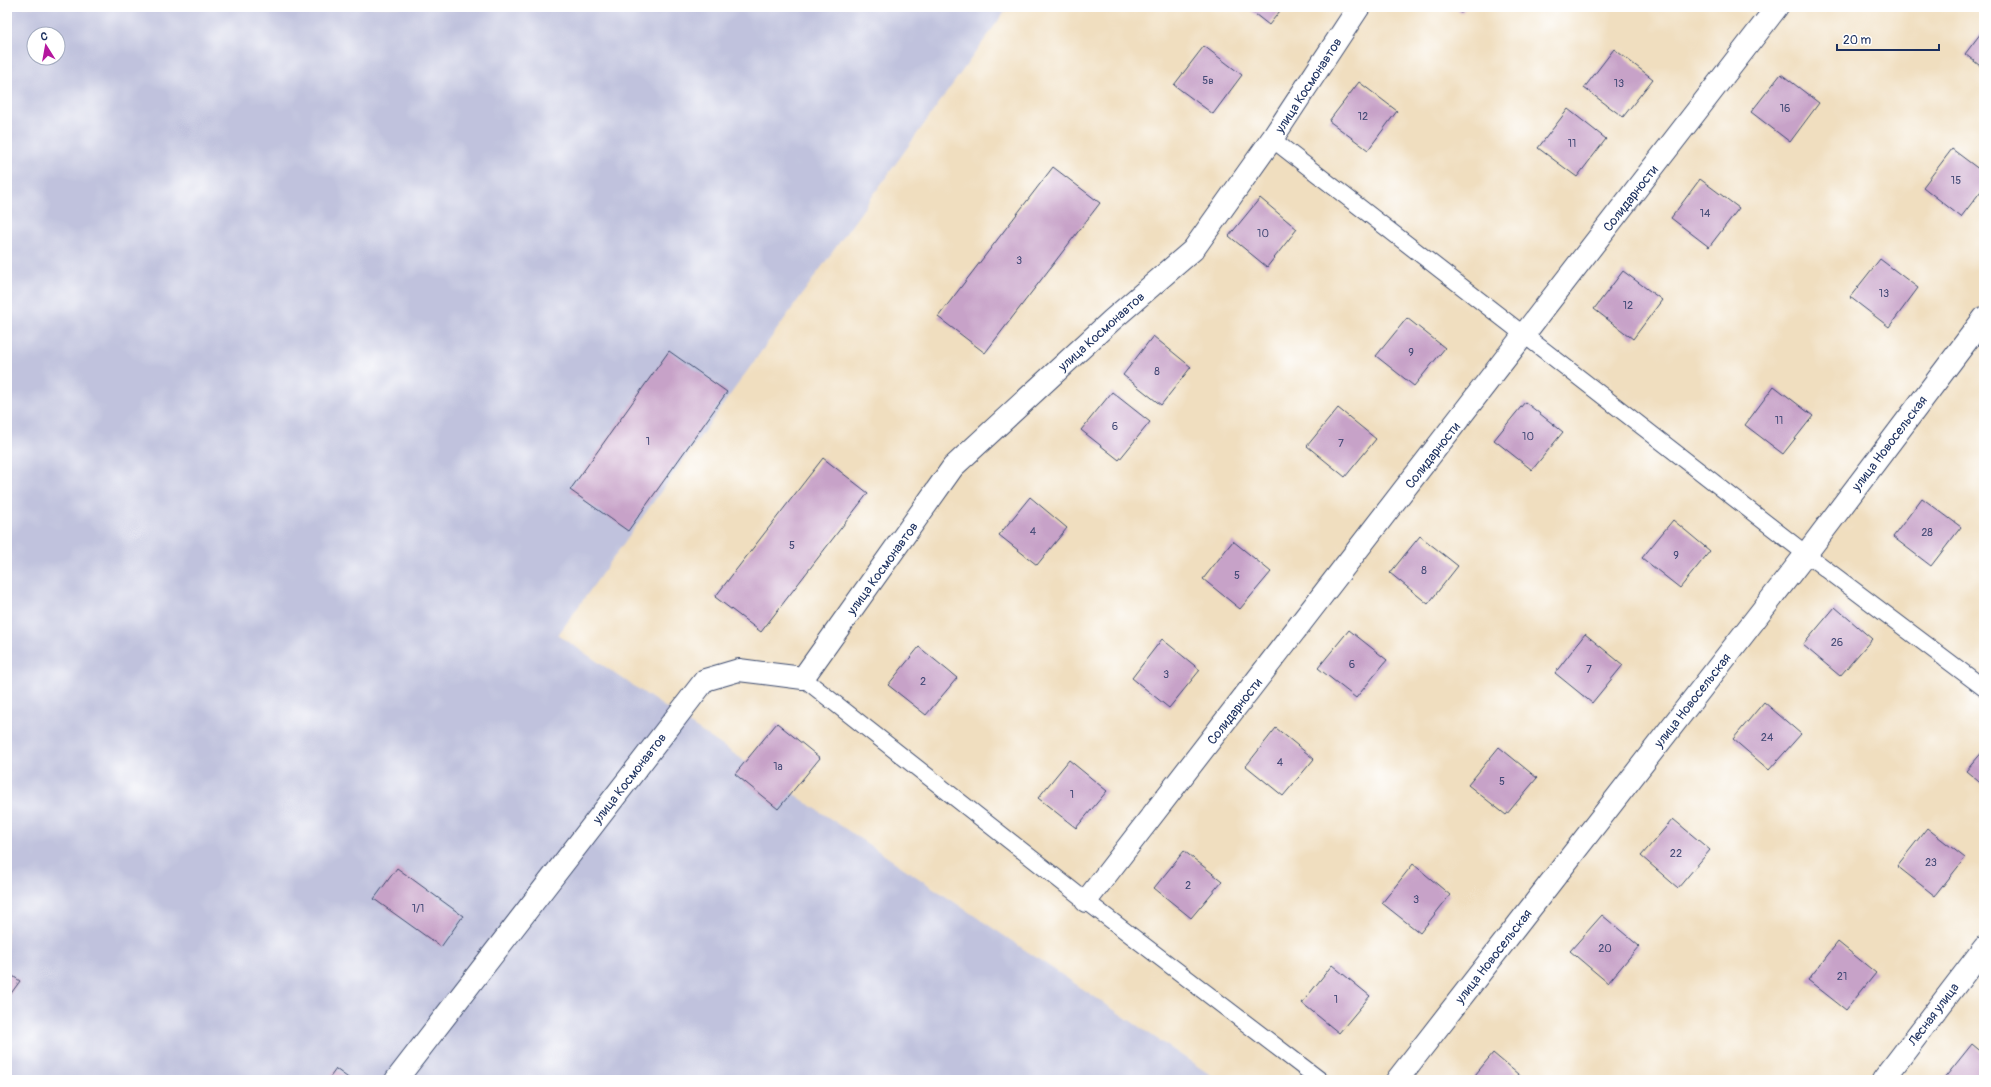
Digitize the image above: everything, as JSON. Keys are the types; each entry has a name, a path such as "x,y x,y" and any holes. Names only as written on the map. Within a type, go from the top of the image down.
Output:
{"street":[{"name":"улица Космонавтов","path":"396,1080 705,680 739,670 803,678 953,467 1112,320 1193,250 1272,139 1359,7"},
{"name":"Солидарности","path":"1086,902 1777,7"},
{"name":"улица Новосельская","path":"1397,1080 1806,554 1984,318"},
{"name":"Лесная улица","path":"1883,1080 1984,948"}],"lane":[{"path":"1272,139 1806,554 1984,688"},
{"path":"803,678 1086,902 1320,1080"}],"shaded area":[{"path":"7,7 1008,7 558,635 1218,1080 7,1080"}],"building":[{"path":"1246,7 1283,7 1269,25"},
{"path":"1454,7 1466,7 1461,13"},
{"path":"1984,29 1984,69 1965,54"},
{"path":"1204,46 1242,75 1213,114 1174,85"},
{"path":"1614,49 1653,79 1623,117 1584,88"},
{"path":"1781,74 1819,103 1790,142 1751,112"},
{"path":"1359,82 1397,111 1368,150 1329,121"},
{"path":"1568,109 1606,139 1577,177 1538,148"},
{"path":"1952,149 1984,173 1984,187 1961,217 1923,187"},
{"path":"1053,167 1100,203 985,353 938,317"},
{"path":"1700,179 1739,208 1709,247 1671,218"},
{"path":"1260,198 1297,229 1267,267 1229,236"},
{"path":"1880,259 1918,288 1889,327 1850,297"},
{"path":"1623,271 1662,300 1633,339 1594,309"},
{"path":"1407,318 1445,348 1414,386 1376,356"},
{"path":"1153,336 1191,367 1161,405 1123,375"},
{"path":"669,351 727,392 628,531 570,490"},
{"path":"1774,386 1813,416 1783,454 1745,425"},
{"path":"1112,392 1150,422 1119,460 1081,430"},
{"path":"1525,402 1563,432 1532,470 1494,440"},
{"path":"1338,408 1376,439 1345,477 1307,446"},
{"path":"823,458 868,493 761,632 715,597"},
{"path":"1030,497 1067,528 1037,565 999,535"},
{"path":"1922,498 1961,527 1931,566 1893,537"},
{"path":"1673,520 1710,551 1680,588 1642,558"},
{"path":"1420,536 1458,566 1428,604 1390,573"},
{"path":"1233,541 1271,572 1240,609 1203,579"},
{"path":"1835,607 1872,639 1840,676 1803,645"},
{"path":"1349,630 1387,660 1356,698 1318,668"},
{"path":"1585,634 1623,665 1592,703 1555,673"},
{"path":"1162,639 1200,670 1169,708 1132,678"},
{"path":"919,647 957,678 926,715 888,685"},
{"path":"1764,702 1801,734 1769,770 1733,739"},
{"path":"777,723 820,758 778,809 735,774"},
{"path":"1276,728 1314,759 1283,796 1246,766"},
{"path":"1499,747 1537,778 1506,815 1468,785"},
{"path":"1984,750 1984,786 1966,771"},
{"path":"1069,760 1107,791 1076,828 1038,798"},
{"path":"1673,819 1710,850 1678,888 1641,856"},
{"path":"1927,828 1965,858 1935,896 1897,866"},
{"path":"1184,851 1222,881 1191,918 1154,888"},
{"path":"1413,864 1450,895 1420,933 1382,903"},
{"path":"397,868 463,916 441,947 374,899"},
{"path":"1602,915 1639,946 1608,983 1570,951"},
{"path":"1838,942 1876,973 1846,1010 1808,980"},
{"path":"1332,965 1370,996 1339,1033 1302,1003"},
{"path":"7,972 20,981 7,999"},
{"path":"1972,1044 1984,1054 1984,1080 1943,1080"},
{"path":"1493,1053 1525,1080 1471,1080"},
{"path":"336,1069 351,1080 328,1080"}]}
